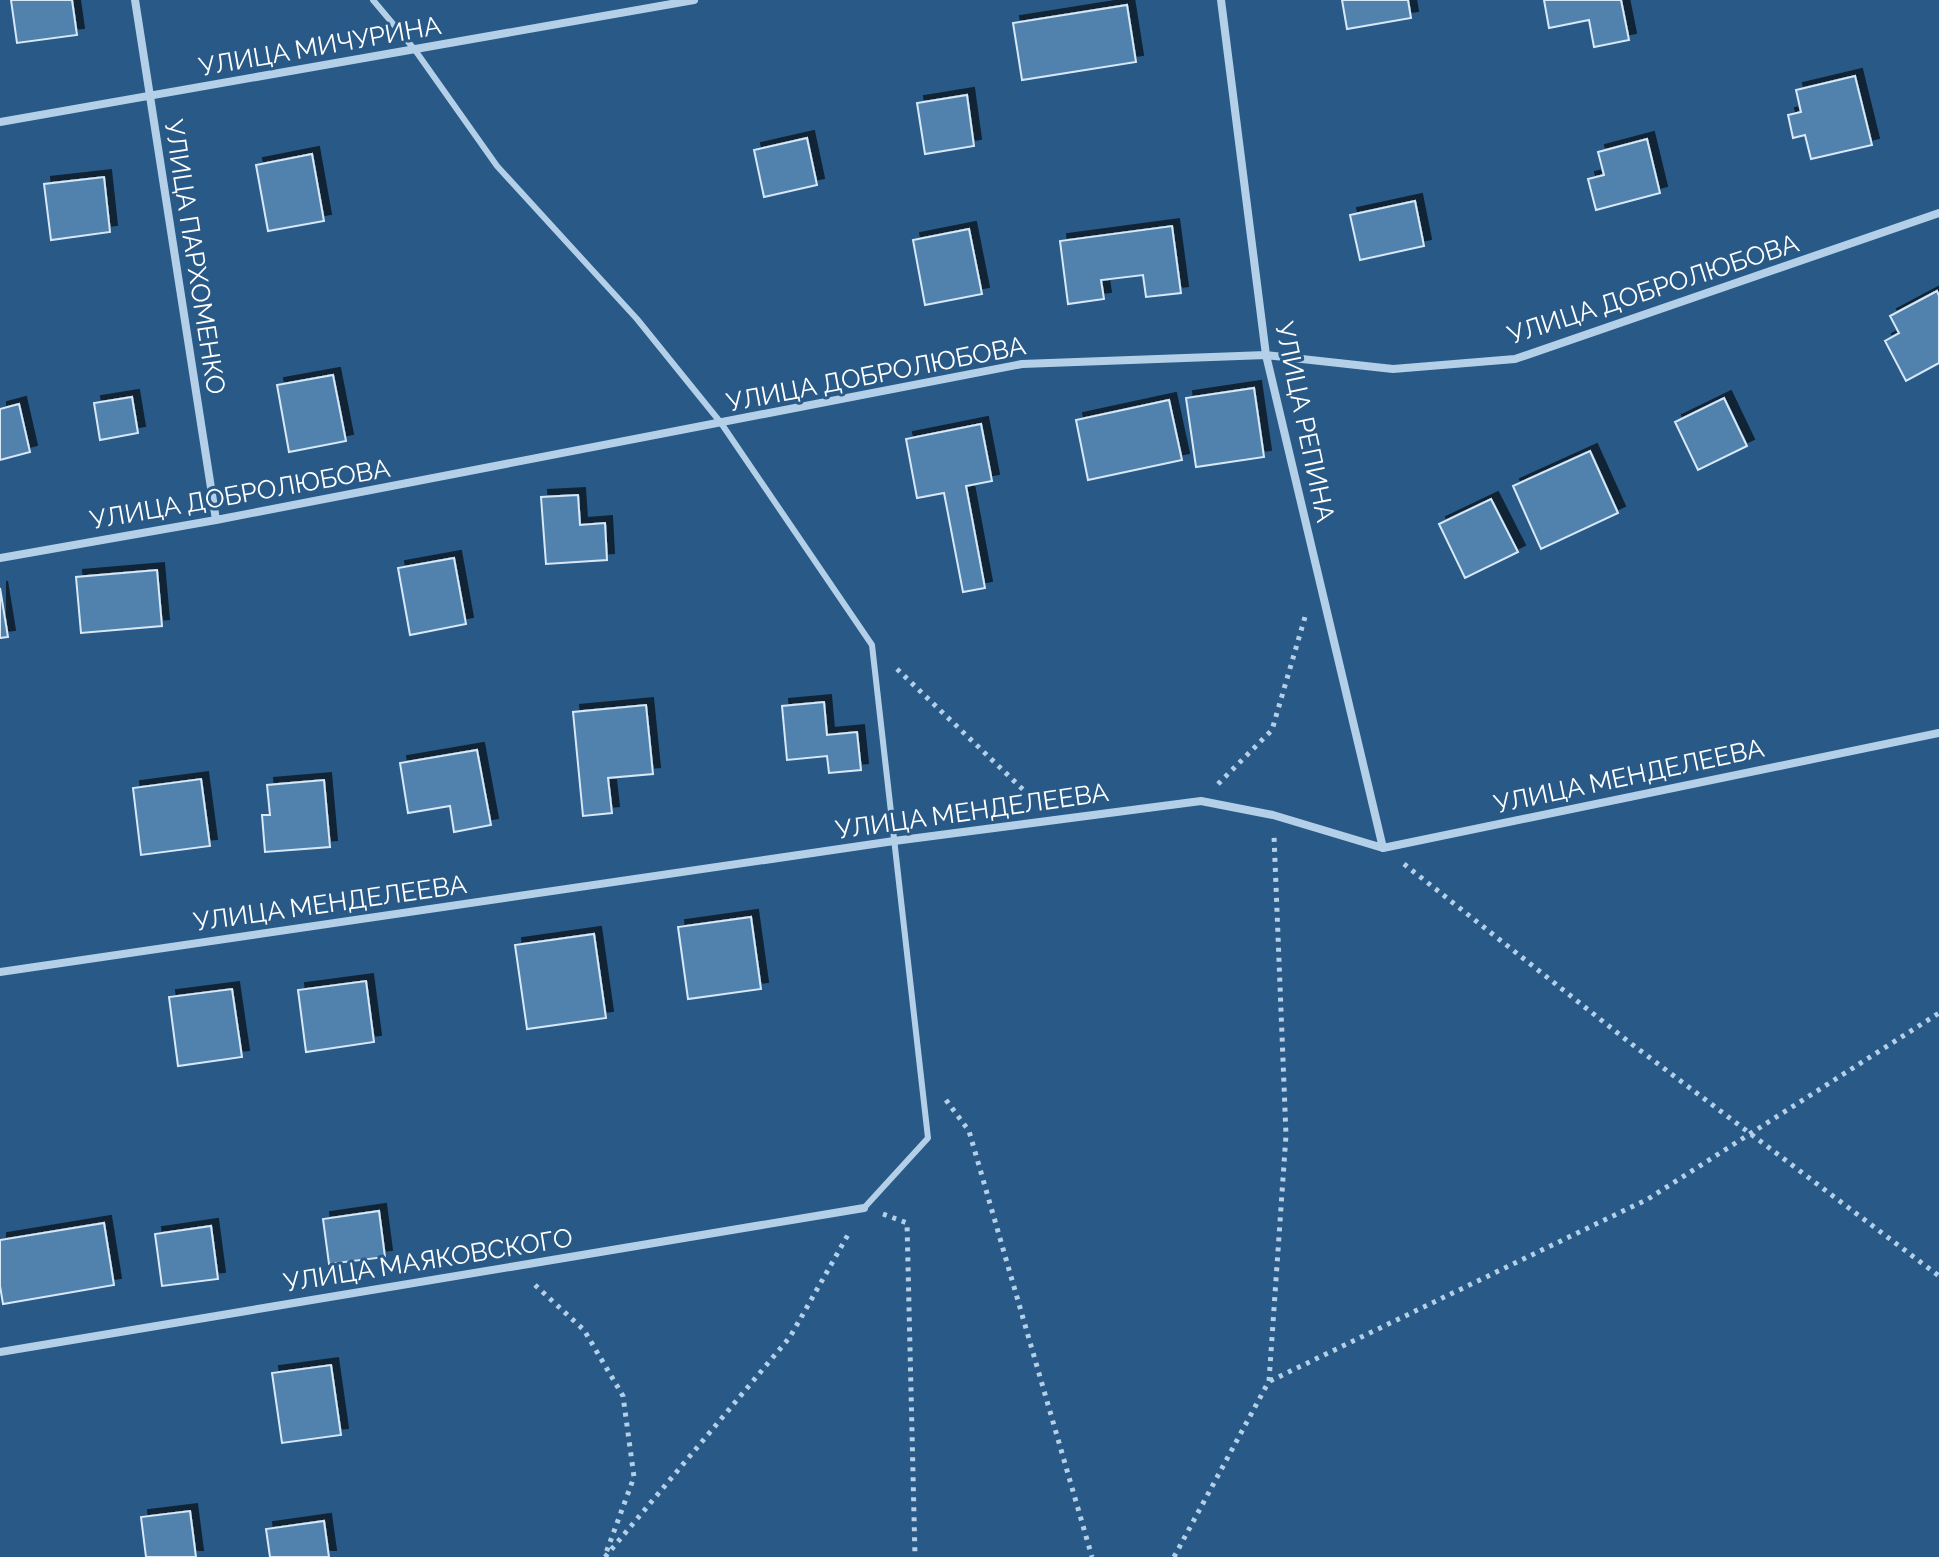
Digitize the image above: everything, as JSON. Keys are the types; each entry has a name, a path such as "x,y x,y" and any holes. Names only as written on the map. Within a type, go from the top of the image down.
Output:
{"street":[{"name":"УЛИЦА ПАРХОМЕНКО","path":"135,0 216,520"},
{"name":"УЛИЦА МИЧУРИНА","path":"0,122 694,0"},
{"name":"УЛИЦА РЕПИНА","path":"1221,0 1266,355 1383,848"},
{"name":"УЛИЦА ДОБРОЛЮБОВА","path":"0,558 216,520 1022,364 1266,355 1393,369 1515,359 1939,213"},
{"name":"УЛИЦА МЕНДЕЛЕЕВА","path":"0,972 894,841 1201,801 1273,815 1383,848 1939,733"},
{"name":"УЛИЦА МАЯКОВСКОГО","path":"0,1352 864,1208"}],"lane":[{"path":"373,0 415,50 497,166 637,319 721,423 872,645 928,1138 864,1208"}],"path":[{"path":"1201,801 1272,730 1305,615"},
{"path":"872,645 1055,820"},
{"path":"1174,1557 1269,1381 1286,1135 1273,815"},
{"path":"1383,848 1616,1033 1939,1276"},
{"path":"1269,1381 1648,1199 1939,1013"},
{"path":"944,1097 969,1131 1092,1557"},
{"path":"605,1557 790,1337 864,1208 907,1223 915,1557"},
{"path":"513,1266 584,1330 623,1396 634,1477 605,1557"}],"building":[{"path":"11,0 72,0 77,35 17,43"},
{"path":"1342,0 1408,0 1411,18 1347,29"},
{"path":"1544,0 1621,0 1629,40 1594,47 1589,20 1549,28"},
{"path":"1127,5 1136,62 1022,80 1013,23"},
{"path":"1855,76 1872,145 1811,159 1805,135 1793,138 1788,115 1801,112 1796,90"},
{"path":"967,95 974,146 925,154 917,103"},
{"path":"807,138 817,185 764,197 754,150"},
{"path":"1647,139 1660,193 1596,210 1588,179 1604,175 1598,152"},
{"path":"312,154 324,221 268,231 256,165"},
{"path":"104,177 110,232 51,240 44,184"},
{"path":"1415,201 1424,246 1360,260 1350,215"},
{"path":"1172,226 1181,293 1146,297 1143,275 1101,280 1104,299 1068,304 1060,241"},
{"path":"969,229 982,294 925,305 913,240"},
{"path":"1937,291 1939,363 1906,381 1885,341 1899,333 1890,316"},
{"path":"333,375 346,441 289,452 277,385"},
{"path":"1254,388 1264,457 1196,467 1186,398"},
{"path":"132,397 138,433 100,440 94,403"},
{"path":"1724,398 1747,446 1698,470 1675,422"},
{"path":"1169,400 1182,460 1088,480 1076,420"},
{"path":"19,404 30,452 0,460 0,409"},
{"path":"981,424 992,481 966,486 985,588 963,592 944,493 917,498 906,439"},
{"path":"1590,451 1618,513 1541,549 1513,486"},
{"path":"578,495 580,525 605,523 607,560 546,564 541,497"},
{"path":"1491,499 1518,552 1465,578 1439,524"},
{"path":"454,558 466,624 410,635 398,568"},
{"path":"157,570 162,626 81,633 76,577"},
{"path":"0,588 8,637 0,638"},
{"path":"824,702 827,735 857,732 861,770 829,773 827,756 787,760 782,706"},
{"path":"646,705 653,774 608,778 612,813 583,816 573,712"},
{"path":"477,750 491,825 454,832 450,806 408,813 400,763"},
{"path":"201,779 210,846 141,855 133,788"},
{"path":"324,780 330,847 265,852 262,815 270,815 267,785"},
{"path":"751,917 761,989 688,999 678,927"},
{"path":"594,934 606,1018 527,1029 515,945"},
{"path":"366,981 374,1042 306,1052 298,990"},
{"path":"232,989 242,1057 178,1066 169,997"},
{"path":"379,1211 385,1257 329,1264 323,1219"},
{"path":"104,1223 114,1285 3,1304 0,1240"},
{"path":"211,1226 218,1279 162,1286 155,1234"},
{"path":"331,1365 341,1435 282,1443 272,1373"},
{"path":"190,1511 196,1557 146,1557 141,1517"},
{"path":"324,1521 329,1557 270,1557 266,1529"}]}
